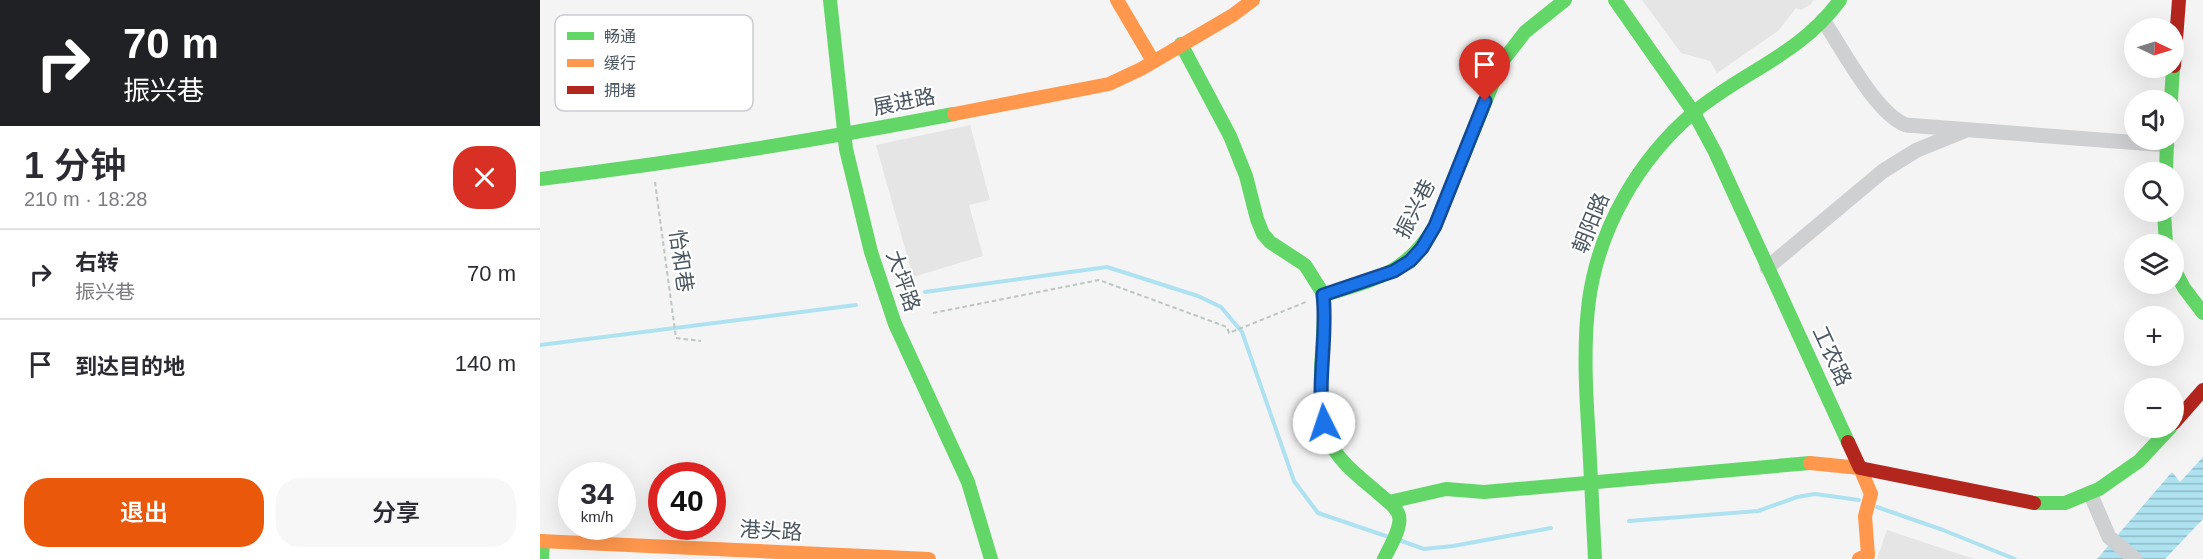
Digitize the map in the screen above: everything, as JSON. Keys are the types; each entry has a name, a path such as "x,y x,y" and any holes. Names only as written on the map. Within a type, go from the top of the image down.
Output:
{"street":[{"path":"830,0 850,134"},
{"path":"842,0 850,134"},
{"path":"1117,0 1153,61"},
{"name":"展进路","path":"540,179 652,165 850,134 1109,84 1133,75 1180,44 1233,15 1253,0"},
{"name":"振兴巷","path":"1323,295 1394,271 1410,261 1422,248 1435,226 1502,63 1525,32 1565,0"},
{"name":"工农路","path":"1616,0 1694,113 1860,468 1871,494 1865,516 1868,555 1859,559"},
{"name":"朝阳路","path":"1595,559 1587,338 1589,297 1597,259 1610,225 1633,181 1654,152 1694,113 1718,94 1800,42 1840,0"},
{"path":"2177,18 2179,0"},
{"path":"1823,20 1878,102 1895,119 1912,126 2124,139"},
{"path":"1180,44 1228,131 1244,170 1262,232 1271,243 1301,261 1311,273 1323,295 1325,336 1322,404 1326,431 1336,451 1389,502 1398,514 1397,526 1385,557"},
{"path":"1767,268 1883,171 1917,150 1970,128"},
{"name":"大坪路","path":"850,134 877,231 887,285 997,559"},
{"path":"2184,288 2203,313"},
{"path":"2184,412 2203,390"},
{"path":"1389,502 1446,489 1484,492 1818,462 1860,468 2029,503 2056,504 2072,501 2090,493 2125,473 2161,438"},
{"path":"2090,493 2109,537 2135,559"},
{"path":"541,541 542,559"},
{"name":"港头路","path":"541,541 929,559"}],"path":[{"name":"怡和巷","path":"652,165 676,338 701,341"},
{"path":"933,313 1099,280 1227,327 1229,333 1323,295"}],"shaded area":[{"path":"1642,0 1814,0 1801,10 1796,8 1778,31 1717,73 1710,61 1681,53"},
{"path":"970,125 990,200 969,205 983,256 913,277 876,145"},
{"path":"1887,530 1974,559 1877,559"}],"water":[{"path":"2203,457 2203,519 2165,559 2097,559 2172,472 2180,482"}],"waterway":[{"path":"925,292 1107,267 1198,296 1221,307 1242,332 1294,481 1318,513 1386,536"},
{"path":"540,345 856,305"},
{"path":"1629,521 1758,511 1797,497 1815,494 1859,500"},
{"path":"1877,507 2015,559"},
{"path":"1399,540 1424,549 1551,528"}],"traffic: fast":[{"path":"830,0 846,149 871,252 895,324 968,482 991,559"},
{"path":"1181,44 1230,136 1246,176 1263,234 1270,242 1305,265 1324,295 1387,273 1412,255 1424,242 1435,226 1501,63 1525,32 1565,0"},
{"path":"1615,0 1694,113 1715,152 1848,442"},
{"path":"1595,559 1586,388 1586,335 1594,273 1612,222 1639,174 1673,132 1712,98 1807,35 1840,0"},
{"path":"2172,78 2172,90"},
{"path":"540,179 748,150 954,114"},
{"path":"2166,162 2167,150"},
{"path":"2165,222 2165,234"},
{"path":"2184,288 2203,313"},
{"path":"1324,295 1321,386 1324,422 1328,438 1338,455 1398,513 1397,532 1384,559"},
{"path":"2034,503 2065,503 2099,489 2139,461 2161,438"},
{"path":"1389,502 1446,489 1484,492 1810,463"},
{"path":"542,559 543,541"}],"traffic: slow":[{"path":"1117,0 1153,61"},
{"path":"954,114 1109,84 1141,69 1233,15 1253,0"},
{"path":"1810,463 1860,468 1871,494 1865,516 1868,555 1859,559"},
{"path":"540,541 929,559"}],"traffic: jam":[{"path":"2178,18 2179,0"},
{"path":"2184,412 2203,390"},
{"path":"1848,442 1860,468 2034,503"}],"route":[{"path":"1324,423 1322,414 1325,336 1323,295 1394,271 1404,266 1422,248 1435,226 1485,101"}]}
